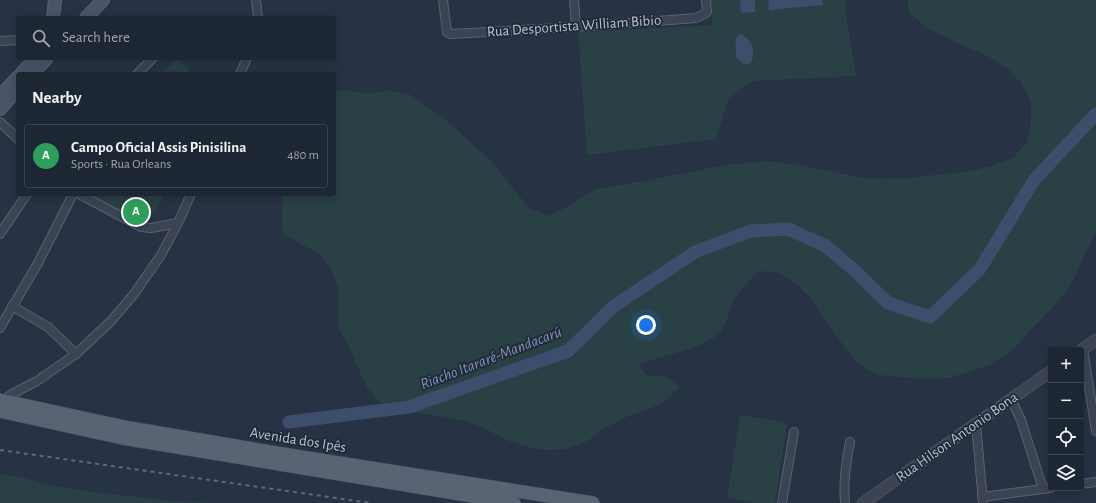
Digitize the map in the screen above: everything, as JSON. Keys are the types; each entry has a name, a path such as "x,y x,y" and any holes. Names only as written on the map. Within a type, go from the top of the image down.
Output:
{"main road":[{"path":"53,16 55,0"},
{"path":"88,16 103,0"},
{"path":"23,72 33,60"},
{"path":"34,72 45,60"},
{"path":"0,96 16,79"},
{"path":"0,109 16,92"},
{"name":"Avenida dos Ipês","path":"1,404 130,428 276,459 481,491 511,498 593,503"}],"street":[{"path":"256,0 258,16"},
{"name":"Rua Desportista William Bibio","path":"443,0 445,26 447,32 451,34 696,18 707,12 706,0"},
{"path":"574,0 576,26"},
{"path":"0,41 16,40"},
{"path":"139,72 151,60"},
{"path":"241,72 246,60"},
{"path":"0,122 16,137"},
{"path":"0,234 26,196"},
{"path":"0,328 38,263 72,196"},
{"path":"83,196 141,227 151,228 178,223"},
{"path":"1,404 12,394 37,381 76,354 100,332 134,294 161,255 190,196"},
{"path":"12,306 48,327 76,354"},
{"path":"1084,348 1096,340"},
{"path":"1084,361 1096,431"},
{"name":"Rua Hilson Antonio Bona","path":"863,503 1048,373"},
{"path":"976,424 982,500 1047,488 1021,420 1011,399"},
{"path":"782,503 794,432"},
{"path":"844,503 846,464 850,442"},
{"path":"1084,484 1096,482"}],"green space":[{"path":"711,0 845,0 856,76 752,81 729,98 716,139 587,155 578,32 712,25"},
{"path":"907,0 1096,0 1096,231 1071,285 1015,348 990,365 949,378 927,379 877,375 859,365 833,332 810,297 795,283 779,273 759,271 738,293 731,306 723,328 717,335 690,349 639,364 646,375 667,377 680,387 666,400 648,410 620,420 602,430 585,443 566,449 544,450 524,446 504,439 486,429 466,421 399,410 380,402 366,386 349,347 339,329 339,290 332,271 319,254 284,234 282,227 282,196 336,196 336,90 367,93 388,91 409,94 444,118 491,161 530,209 549,216 600,188 725,165 767,161 800,165 863,178 885,179 970,171 991,166 1013,158 1027,142 1031,121 1031,101 1021,83 1007,68 989,57 925,27 909,12"},
{"path":"175,60 179,60 191,72 163,72"},
{"path":"88,196 163,196 147,227 87,197"},
{"path":"740,415 787,423 775,503 756,503 727,498"},
{"path":"0,475 18,476 50,485 94,492 182,502 223,503 0,503"}],"water":[{"path":"740,0 755,0 755,12 741,13"},
{"path":"768,0 822,0 823,5 769,10"},
{"path":"740,34 747,38 751,43 753,50 753,56 748,64 742,63 736,57 735,39"}],"waterway":[{"name":"Riacho Itararé-Mandacarú","path":"289,422 409,407 568,351 614,306 695,252 750,231 788,229 826,246 853,269 888,303 930,317 980,269 1034,180 1096,114"}],"railway":[{"path":"0,450 371,503"}],"place":[{"name":"Campo Oficial Assis Pinisilina","path":"136,212"}]}
